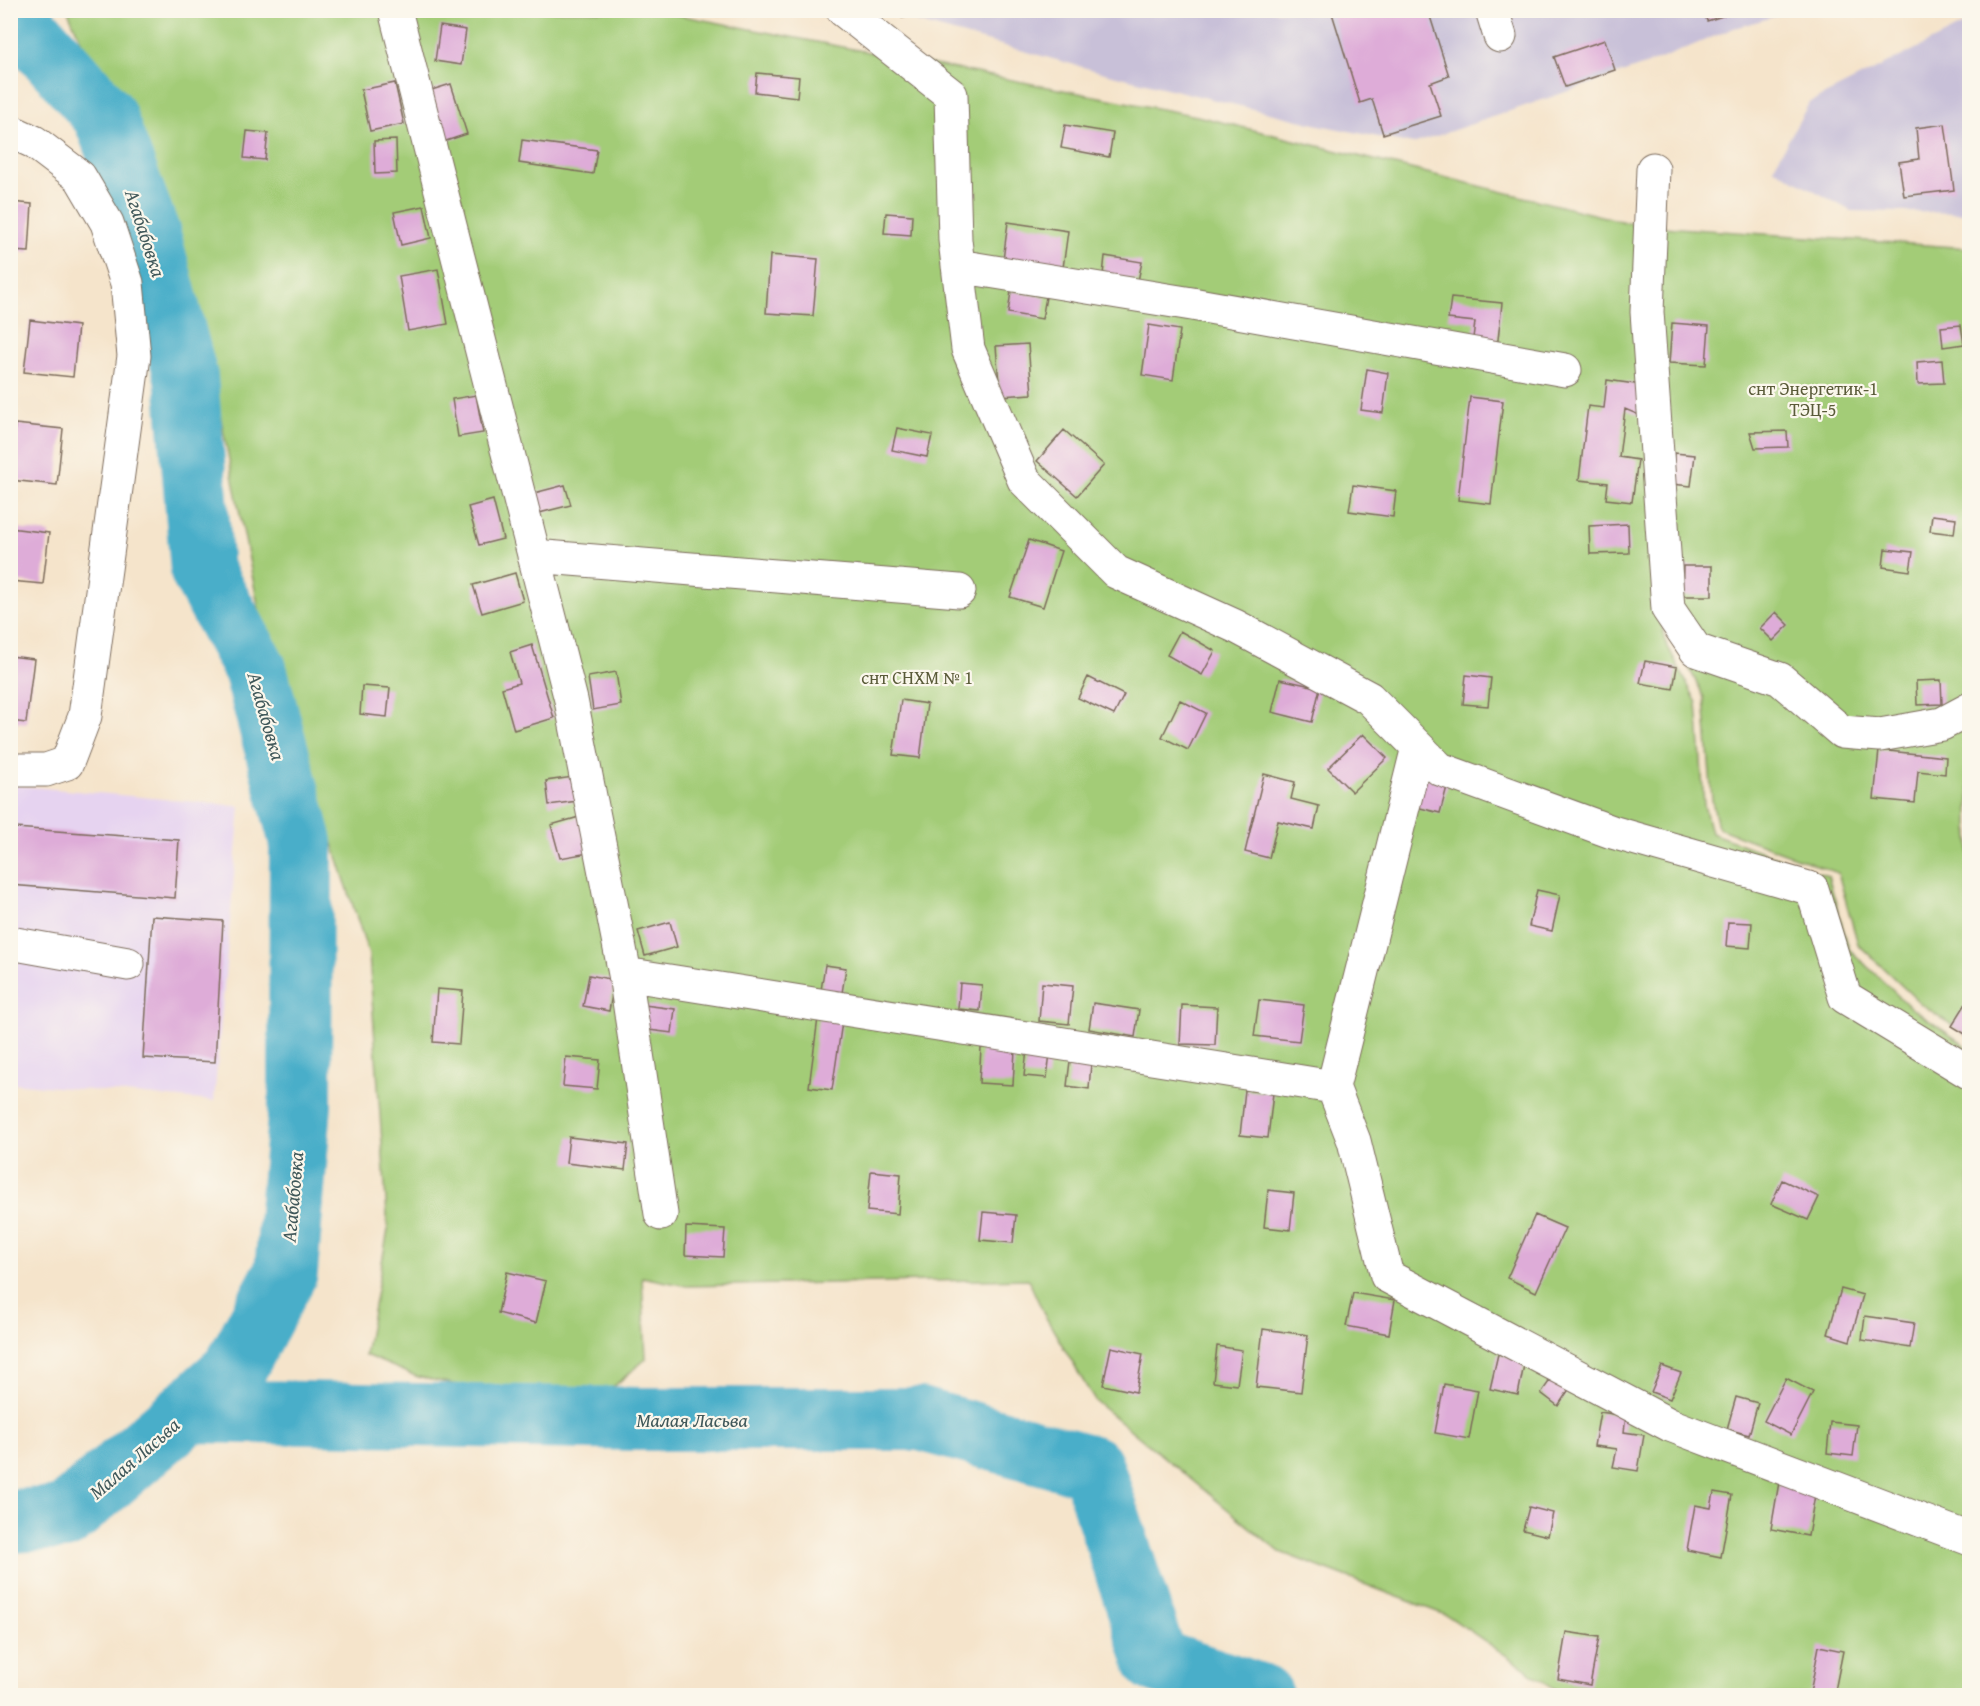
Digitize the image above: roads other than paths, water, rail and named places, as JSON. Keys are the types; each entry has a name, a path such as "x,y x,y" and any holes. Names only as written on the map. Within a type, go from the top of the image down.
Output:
{"street":[{"path":"395,10 571,700 625,974 661,1214"},
{"path":"843,10 951,95 958,266 968,349 1024,480 1116,572 1235,626 1369,698 1440,768 1612,832 1812,889 1845,996 1970,1072"},
{"path":"10,131 34,142 80,177 108,223 127,284 134,356 86,716 67,763 46,770 10,770"},
{"path":"1653,169 1647,312 1668,609 1696,650 1780,679 1842,732 1880,735 1942,724 1970,709"},
{"path":"958,266 1192,304 1564,370"},
{"path":"534,556 959,591"},
{"path":"1418,747 1333,1087 1354,1141 1388,1276 1670,1425 1970,1539"},
{"path":"10,943 128,964"},
{"path":"625,974 1333,1087"}],"waterway":[{"name":"Агабабовка","path":"11,10 104,115 149,235 186,377 202,571 255,669 301,842 300,1105 286,1272 234,1370 188,1411"},
{"name":"Малая Ласьва","path":"10,1521 64,1518 188,1411 641,1419 920,1419 1092,1467 1156,1661 1262,1696"}],"park label":[{"name":"снт Энергетик-1 ТЭЦ-5","path":"1813,398"},
{"name":"снт СНХМ № 1","path":"917,677"}]}
